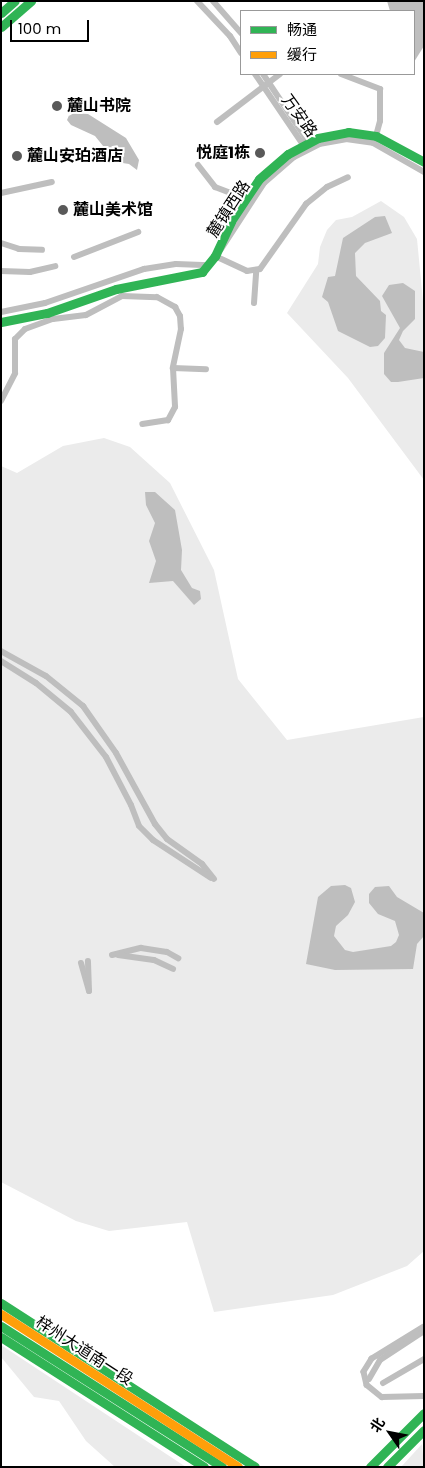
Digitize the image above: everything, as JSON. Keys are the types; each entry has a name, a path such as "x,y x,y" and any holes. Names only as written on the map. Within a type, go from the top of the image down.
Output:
{"main road":[{"path":"1,13 15,1"},
{"path":"1,27 31,1"},
{"path":"1,322 47,313 116,289 196,274 209,265 217,254 247,199 273,165 305,146 348,132 375,140 424,162"},
{"path":"1,1303 255,1467"},
{"path":"1,1312 64,1349 93,1362"},
{"name":"梓州大道南一段","path":"1,1312 150,1416"},
{"name":"梓州大道南一段","path":"1,1326 150,1416"},
{"path":"1,1337 204,1467"},
{"path":"370,1467 424,1414"},
{"path":"150,1416 222,1467"},
{"path":"150,1416 238,1467"},
{"path":"387,1467 424,1430"}],"street":[{"path":"197,1 230,36 240,51"},
{"path":"213,1 240,31"},
{"name":"万安路","path":"256,75 305,146"},
{"name":"万安路","path":"264,75 305,146"},
{"path":"217,122 278,75"},
{"path":"343,75 380,90 382,112 375,140 424,172"},
{"path":"198,165 216,187 247,199"},
{"path":"217,254 247,271 256,271 264,265 306,204 327,187 348,177"},
{"path":"1,193 52,182"},
{"path":"74,257 138,232"},
{"path":"1,243 30,250 42,250"},
{"path":"1,312 45,303 144,269 176,264 209,265"},
{"path":"1,271 30,272 55,266"},
{"path":"254,303 256,271"},
{"path":"1,401 15,372 13,346 19,334 53,319 86,315 122,296 157,296 175,307 181,329 173,368 172,415 162,423 142,424"},
{"path":"173,368 206,369"},
{"path":"1,650 58,684 83,706 116,753 155,824 168,839 202,864 214,880 154,840 138,826 132,804 106,757 70,712 36,683 1,661"},
{"path":"173,969 139,956 112,955 141,948 161,951 178,958"},
{"path":"369,1379 380,1360 424,1331"},
{"path":"383,1383 424,1359"}],"shaded area":[{"path":"387,1 424,1 424,46 415,60 415,10 390,10"},
{"path":"70,113 88,114 126,138 139,160 137,170 129,164 116,162 95,136 71,125 67,120"},
{"path":"381,201 404,217 417,239 424,312 424,480 348,378 287,313 318,264 320,247 327,230 336,220 352,217"},
{"path":"385,216 392,233 365,243 355,253 356,276 380,301 381,311 386,315 385,338 378,346 370,347 338,331 328,302 322,297 328,277 335,276 343,238 375,217"},
{"path":"403,283 415,291 415,319 403,331 399,340 405,348 424,352 424,378 391,382 384,374 384,353 400,328 382,296 389,285"},
{"path":"104,438 130,447 170,483 214,570 238,679 287,740 424,717 424,1251 407,1266 333,1295 214,1312 187,1222 109,1231 76,1221 1,1182 1,466 17,473 63,446"},
{"path":"145,492 155,492 175,510 182,550 181,570 192,588 200,591 201,599 194,605 173,581 149,583 156,561 149,541 155,523 146,505"},
{"path":"345,885 351,888 355,902 348,915 336,926 334,936 345,950 353,952 391,946 396,942 399,935 395,921 378,914 369,903 369,894 375,887 389,886 397,897 424,913 424,936 417,944 413,969 335,970 306,964 318,897 331,886"},
{"path":"1,1345 186,1467 115,1467 86,1441 59,1401 34,1397 1,1357"},
{"path":"422,1444 424,1467 401,1467"}],"waterway":[{"path":"424,1327 372,1359 364,1372 367,1385 382,1397 424,1396"}],"traffic: fast":[{"path":"1,13 15,1"},
{"path":"1,27 31,1"},
{"path":"1,322 47,313 116,289 202,272 215,256 231,221 259,179 288,154 318,138 348,132 376,136 424,162"},
{"path":"1,1303 255,1467"},
{"path":"1,1326 222,1467"},
{"path":"1,1337 204,1467"},
{"path":"370,1467 424,1413"},
{"path":"387,1467 424,1430"}],"traffic: slow":[{"path":"1,1314 238,1467"}],"place":[{"name":"麓山书院","path":"57,106"},
{"name":"悦庭1栋","path":"260,153"},
{"name":"麓山安珀酒店","path":"17,156"},
{"name":"麓山美术馆","path":"63,210"}]}
